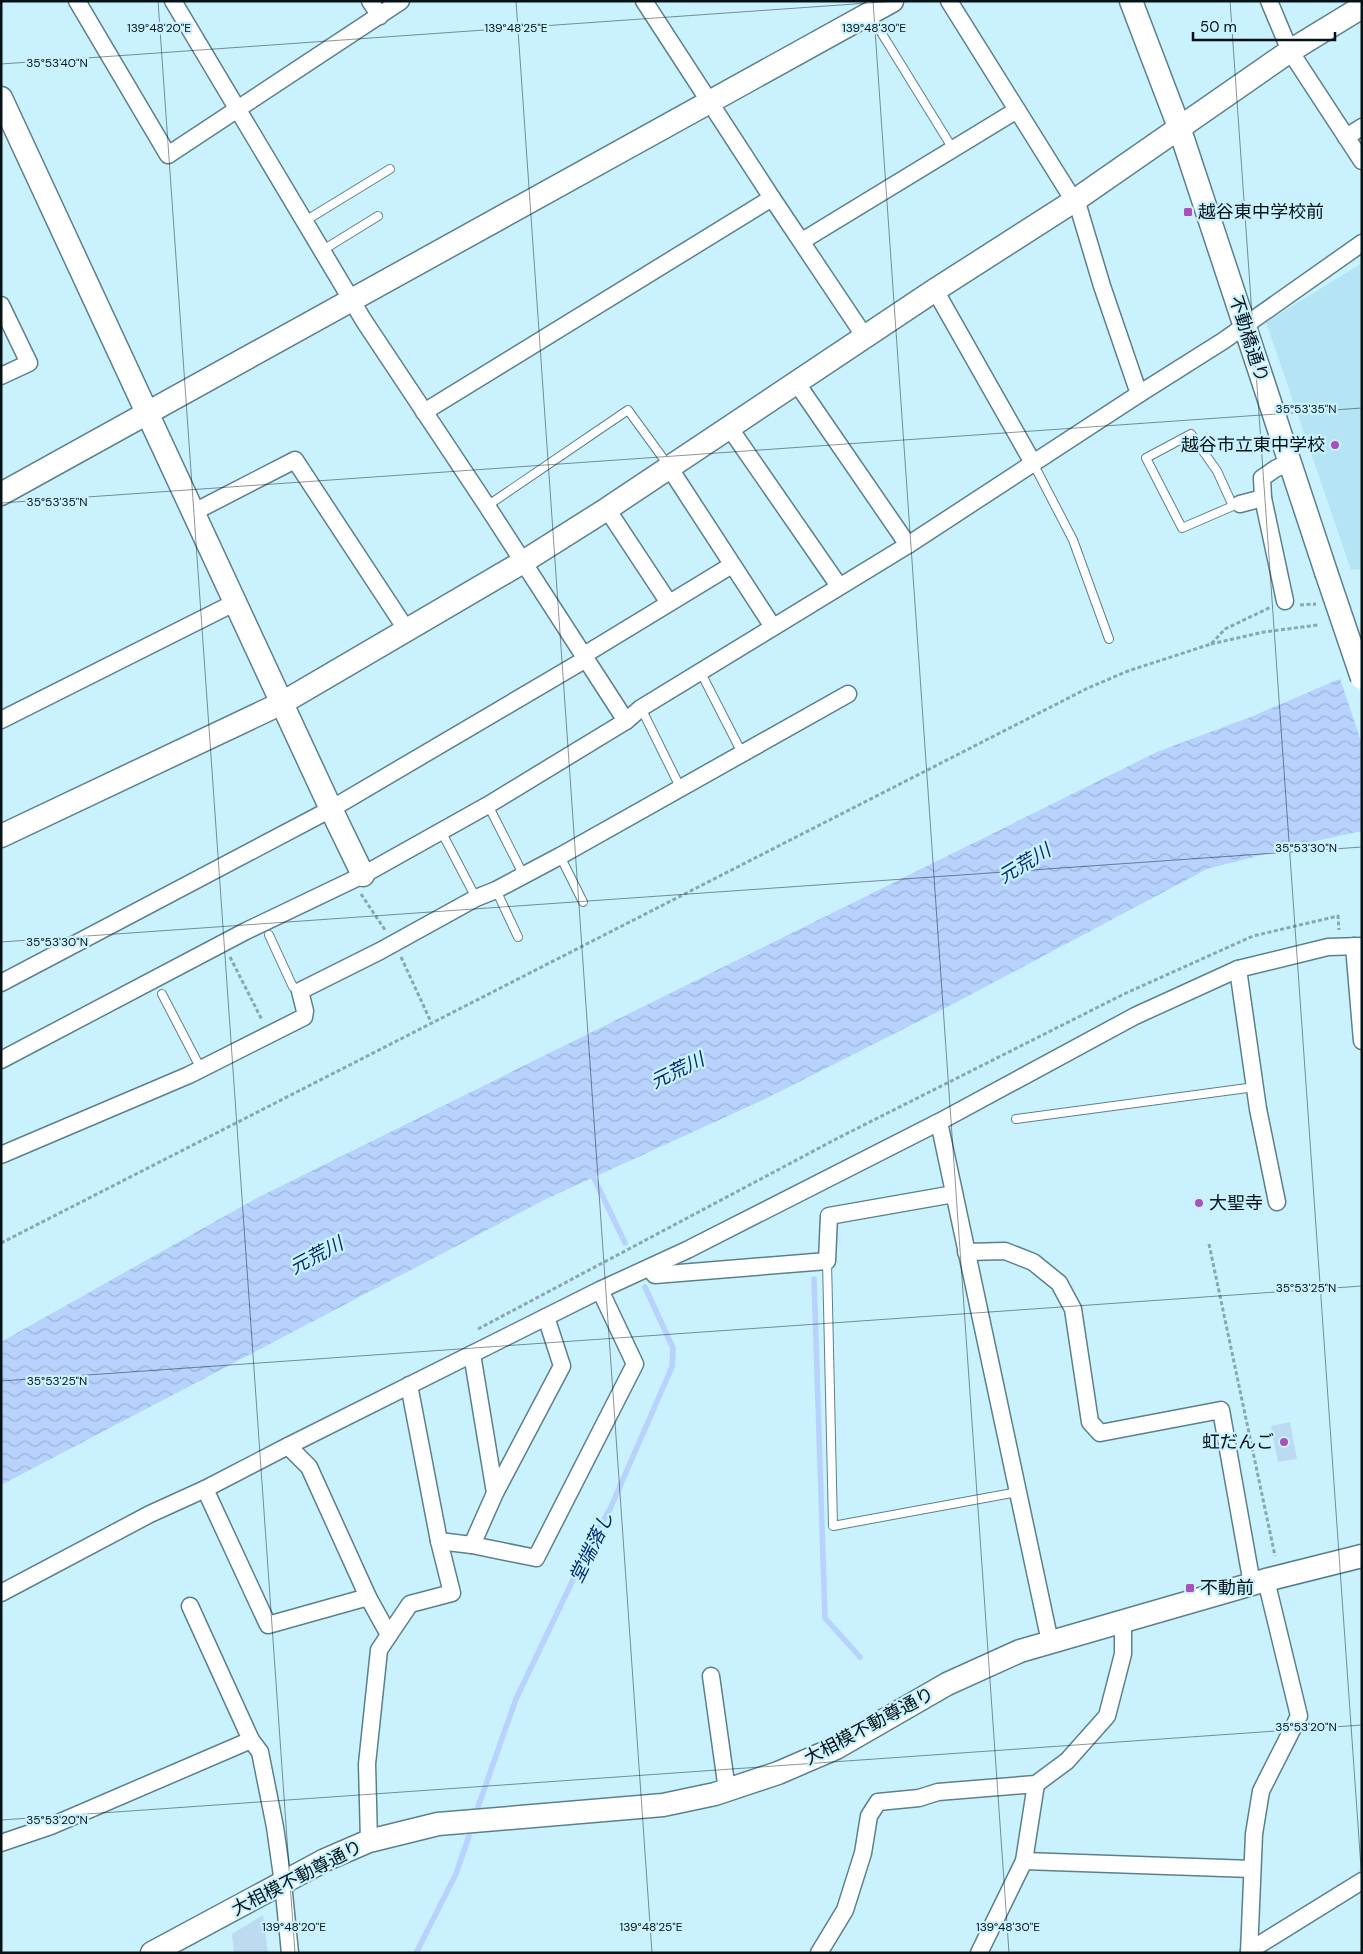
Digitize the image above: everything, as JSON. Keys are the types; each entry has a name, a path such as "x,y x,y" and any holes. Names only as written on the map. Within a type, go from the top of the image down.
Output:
{"street":[{"path":"77,1 168,155 401,1"},
{"path":"173,1 364,321 487,506 626,721"},
{"path":"370,1 380,16"},
{"path":"644,1 865,337"},
{"path":"1,494 892,1"},
{"path":"949,1 1075,200 1138,394"},
{"name":"不動橋通り","path":"1131,1 1179,127 1362,678"},
{"path":"1270,1 1290,51 1362,161"},
{"path":"1,836 282,703 523,562 607,509 935,290 1075,200 1290,51 1362,7"},
{"path":"1,98 363,875"},
{"path":"802,241 1017,110"},
{"path":"1346,137 1362,127"},
{"path":"424,412 772,198"},
{"path":"1,1060 246,931 363,875 488,805 626,721 641,708 700,671 908,545 1138,394 1223,341 1362,243"},
{"path":"935,290 1033,463"},
{"path":"1,305 29,363 1,376"},
{"path":"796,382 908,545"},
{"path":"729,427 838,586"},
{"path":"194,512 295,460 406,629"},
{"path":"1281,602 1263,498 1262,478 1275,468 1289,462"},
{"path":"669,467 773,627"},
{"path":"1236,504 1263,498"},
{"path":"607,509 669,603"},
{"path":"1,983 331,809 585,657 732,565"},
{"path":"1,720 236,602"},
{"path":"1,1155 201,1069 304,1017 305,1011 300,991 560,856 848,694"},
{"path":"1,1593 150,1514 206,1489 309,1435 600,1290 687,1250 939,1122 1136,1016 1238,969 1328,947 1358,946 1362,1040"},
{"path":"1238,969 1255,1087 1277,1202"},
{"path":"939,1122 1050,1642"},
{"path":"649,1268 656,1276 827,1261 829,1216 954,1194"},
{"path":"966,1252 1005,1251 1033,1262 1059,1283 1072,1309 1090,1422 1100,1433 1221,1410 1299,1716 1261,1792 1254,1834 1249,1952"},
{"path":"439,1541 472,1545 536,1558 635,1364 600,1290"},
{"path":"472,1545 495,1493 562,1366 546,1317"},
{"path":"472,1354 495,1493"},
{"path":"369,1841 367,1764 379,1650 410,1604 452,1593 439,1541 409,1385"},
{"path":"309,1435 310,1467 368,1598 389,1635"},
{"path":"288,1446 310,1467"},
{"path":"206,1489 268,1625 368,1598"},
{"name":"大相模不動尊通り","path":"152,1953 325,1860 369,1841 438,1824 663,1804 728,1790 778,1774 836,1748 947,1684 1020,1651 1266,1581 1362,1556"},
{"path":"190,1606 251,1740 260,1752 275,1827 290,1953"},
{"path":"819,1953 845,1910 863,1853 869,1816 878,1802 920,1798 938,1792 1036,1784 1067,1761 1107,1716 1123,1654 1122,1623"},
{"path":"711,1676 728,1790"},
{"path":"1,1843 51,1826 251,1740"},
{"path":"979,1953 1024,1861 1036,1784"},
{"path":"1024,1861 1252,1869"},
{"path":"1249,1952 1362,1881"}],"lane":[{"path":"870,14 953,149"},
{"path":"305,221 390,169"},
{"path":"323,250 378,216"},
{"path":"487,506 628,410 669,467"},
{"path":"1191,434 1217,471 1236,504 1182,528 1146,458 1191,434"},
{"path":"1033,463 1073,540 1109,639"},
{"path":"700,671 742,753"},
{"path":"641,708 681,789"},
{"path":"488,805 523,874"},
{"path":"442,831 476,898"},
{"path":"560,856 583,902"},
{"path":"496,890 518,937"},
{"path":"269,935 293,987 300,993"},
{"path":"162,994 201,1069"},
{"path":"1016,1119 1255,1087"},
{"path":"827,1261 832,1526 1018,1492"}],"path":[{"path":"1211,644 1225,630 1281,602"},
{"path":"1,1242 1088,688 1128,671 1211,644 1264,632 1318,625"},
{"path":"472,1332 838,1138 1124,994 1253,936 1338,916"},
{"path":"231,960 270,1034"},
{"path":"424,1008 431,1022"},
{"path":"1209,1244 1266,1581"}],"shaded area":[{"name":"越谷市立東中学校","path":"1362,263 1362,569 1351,570 1266,322"}],"water":[{"name":"元荒川","path":"1362,674 1362,831 1207,869 953,1004 765,1099 546,1199 1,1485 1,1342 255,1199 1157,752 1253,716 1337,680"}],"pier":[{"path":"1362,671 1362,744 1339,676"}],"building":[{"name":"虹だんご","path":"1290,1422 1297,1459 1278,1462 1271,1426"},
{"path":"263,1915 268,1953 234,1953 232,1934"}],"waterway":[{"name":"堂端落し","path":"591,1172 625,1243"},
{"path":"814,1279 825,1618 860,1657"},
{"name":"堂端落し","path":"478,1807 516,1699 592,1540 610,1509 672,1367 673,1348 645,1287"},
{"name":"堂端落し","path":"416,1953 456,1874 469,1836"}],"place":[{"name":"越谷東中学校前","path":"1188,212"},
{"name":"越谷市立東中学校","path":"1335,445"},
{"name":"大聖寺","path":"1199,1203"},
{"name":"虹だんご","path":"1284,1442"},
{"name":"不動前","path":"1190,1588"}]}
